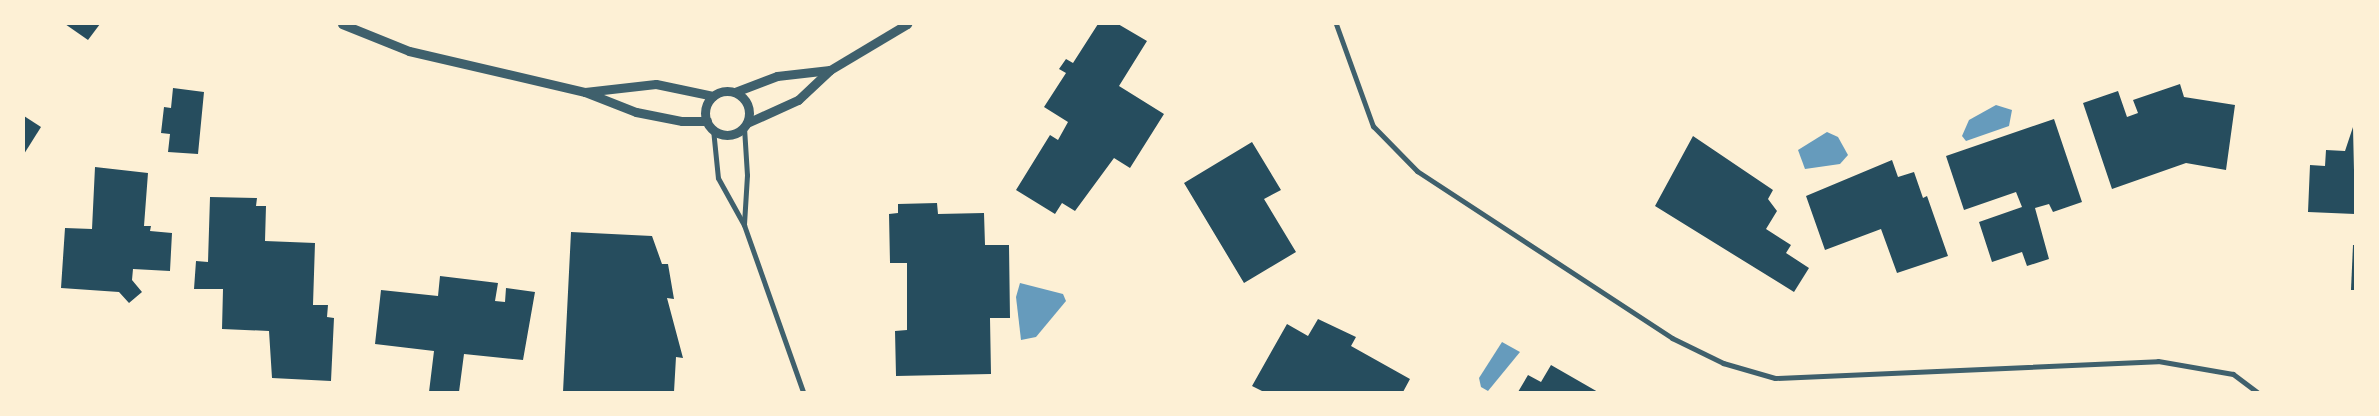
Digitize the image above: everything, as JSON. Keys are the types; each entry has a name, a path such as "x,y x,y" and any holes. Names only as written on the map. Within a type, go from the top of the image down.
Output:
{"street":[{"path":"342,24 409,51 584,92 657,118 710,125 725,135 798,100 830,70 907,24"},
{"path":"1336,24 1372,126 1417,172 1672,338 1723,363 1775,378 2158,361 2232,374 2257,392"},
{"path":"584,92 656,84 713,96 736,92 777,76 830,70"},
{"path":"736,92 749,109 746,125 748,175 744,225"},
{"path":"713,96 706,110 718,178 744,225 803,392"}],"water":[{"path":"1996,105 2012,110 2009,126 1966,141 1962,136 1969,120"},
{"path":"1827,132 1838,137 1848,155 1840,164 1805,169 1798,150"},
{"path":"1020,283 1063,294 1066,301 1036,337 1021,340 1016,297"},
{"path":"1502,342 1520,352 1488,391 1481,387 1479,378"}],"building":[{"path":"65,24 100,24 88,40"},
{"path":"1098,24 1118,24 1147,41 1119,86 1164,114 1130,168 1114,158 1075,211 1062,203 1055,214 1016,190 1050,135 1058,140 1068,122 1044,107 1066,73 1059,69 1066,59 1073,63"},
{"path":"2180,84 2184,97 2235,105 2226,170 2186,163 2112,189 2083,103 2118,91 2127,117 2138,113 2133,100"},
{"path":"173,88 204,92 198,154 168,152 170,134 161,133 164,107 171,108"},
{"path":"24,116 41,127 24,154"},
{"path":"2054,119 2082,202 2053,212 2049,204 2035,208 2049,259 2027,266 2022,252 1992,262 1979,222 2022,207 2016,192 1964,210 1946,156"},
{"path":"2353,127 2355,214 2308,212 2310,165 2325,166 2326,150 2345,151"},
{"path":"1693,136 1773,190 1768,199 1777,211 1766,229 1791,245 1786,253 1809,268 1794,292 1655,206"},
{"path":"1252,142 1281,190 1264,199 1296,252 1244,283 1184,183"},
{"path":"1892,160 1898,177 1914,172 1923,198 1927,196 1948,256 1897,273 1881,229 1825,250 1806,196"},
{"path":"95,167 148,173 144,226 151,226 150,231 172,233 170,271 133,269 132,280 142,292 129,303 119,292 61,288 65,228 92,229"},
{"path":"210,197 257,198 256,206 266,206 265,241 315,243 313,305 328,305 327,317 334,318 331,381 272,378 269,331 222,329 223,289 194,289 196,261 208,262"},
{"path":"937,203 938,214 984,213 985,245 1009,245 1010,318 990,318 991,374 896,376 895,331 907,330 907,263 890,263 889,214 898,213 898,204"},
{"path":"571,232 652,236 662,264 668,264 674,299 667,298 683,358 676,357 674,392 563,392"},
{"path":"2353,245 2355,245 2355,290 2351,290"},
{"path":"440,276 498,283 495,301 505,302 506,288 535,292 523,360 464,354 459,392 429,392 434,351 375,344 381,290 438,296"},
{"path":"1318,319 1356,337 1351,346 1410,379 1403,392 1264,392 1252,386 1287,324 1308,336"},
{"path":"1551,365 1598,392 1518,392 1528,375 1541,382"}]}
